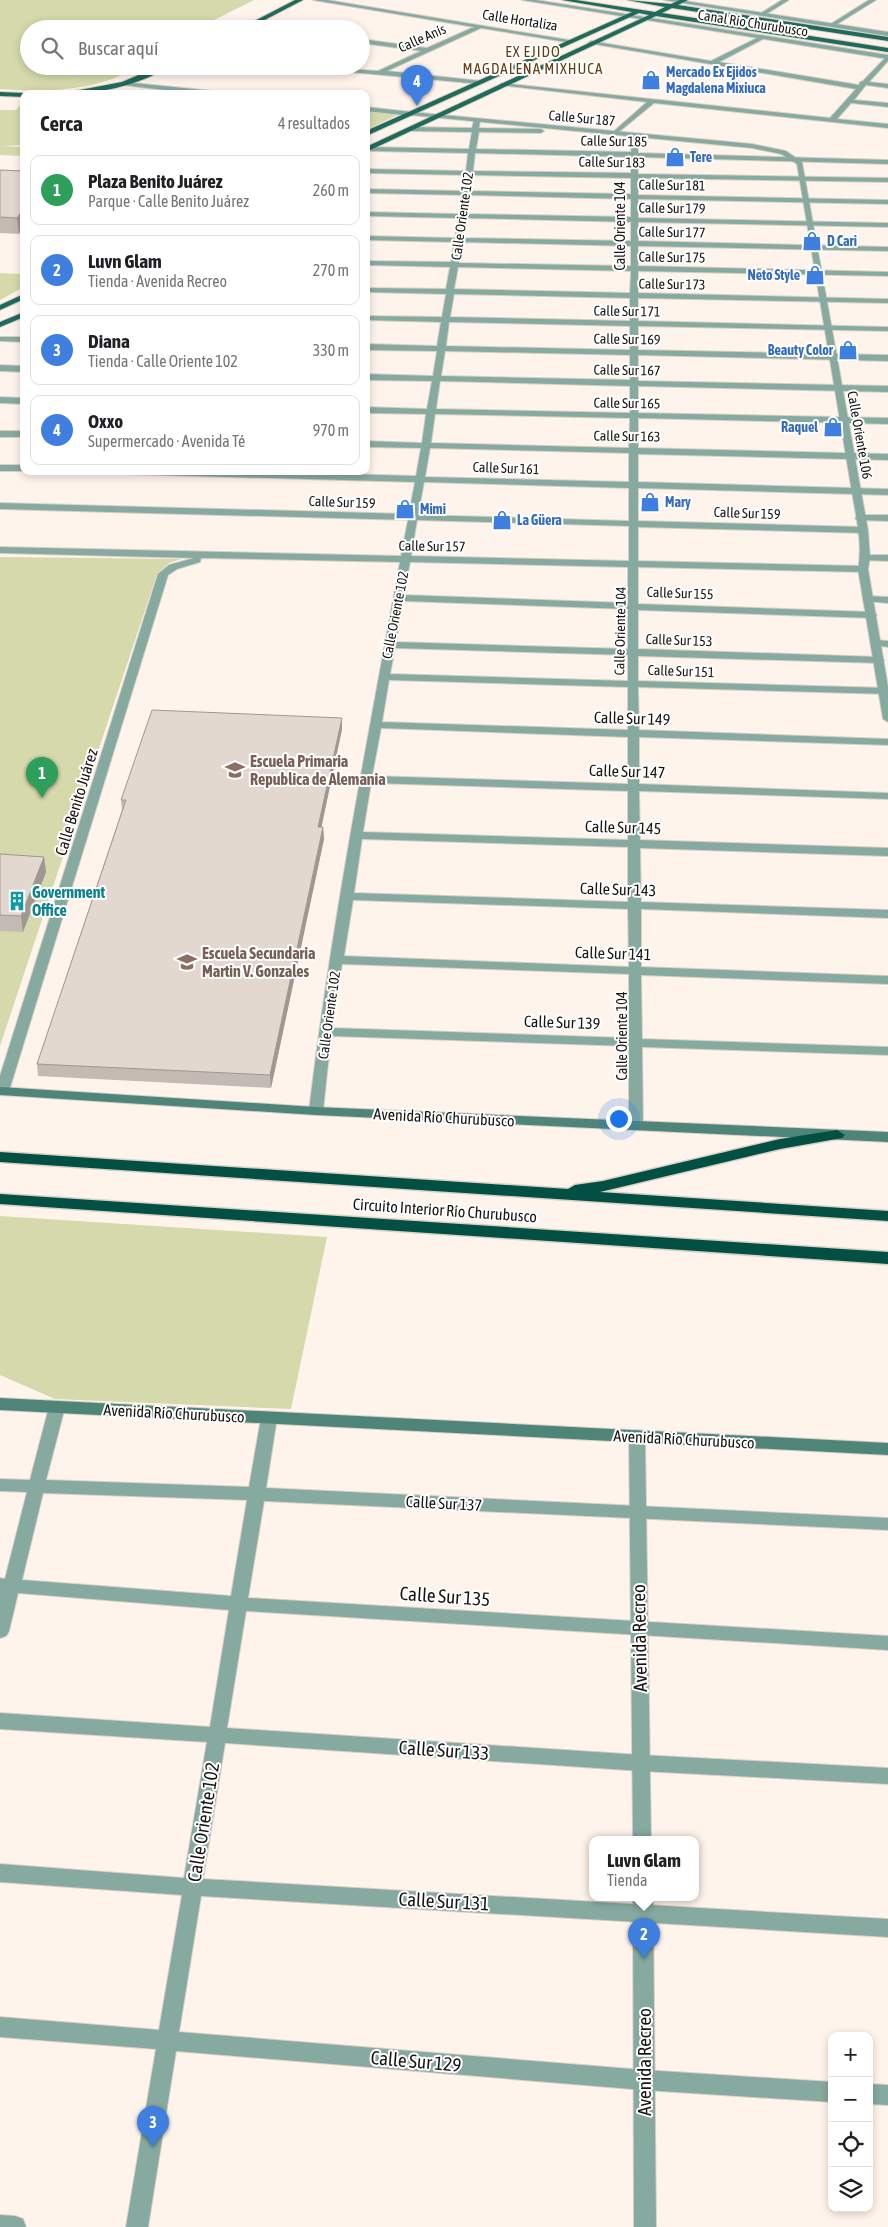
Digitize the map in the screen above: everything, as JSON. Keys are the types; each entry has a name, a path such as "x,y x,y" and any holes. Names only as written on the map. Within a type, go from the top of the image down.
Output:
{"highway":[{"path":"544,1194 603,1186 780,1144 837,1135"},
{"name":"Circuito Interior Río Churubusco","path":"0,1157 888,1216"},
{"name":"Circuito Interior Río Churubusco","path":"0,1199 888,1258"}],"main road":[{"path":"261,20 300,0"},
{"name":"Canal Río Churubusco","path":"565,0 888,50"},
{"name":"Canal Río Churubusco","path":"630,0 888,40"},
{"path":"370,132 662,0"},
{"path":"370,149 436,116 682,1"},
{"path":"87,90 124,84 145,75"},
{"path":"0,94 20,95"},
{"path":"0,308 20,298"},
{"path":"0,325 20,316"},
{"name":"Avenida Río Churubusco","path":"1,1091 316,1111 888,1137"},
{"name":"Avenida Río Churubusco","path":"0,1404 888,1449"}],"street":[{"name":"Calle Hortaliza","path":"316,0 572,41"},
{"name":"Canal Río Churubusco","path":"525,0 888,57"},
{"name":"Canal Río Churubusco","path":"667,0 888,34"},
{"path":"761,15 786,0"},
{"path":"832,25 873,0"},
{"name":"Calle Anís","path":"376,73 479,26"},
{"path":"712,63 763,37"},
{"path":"370,42 426,50"},
{"path":"591,43 861,85 888,86"},
{"path":"832,120 861,85 888,57"},
{"path":"370,72 480,82"},
{"path":"124,84 183,90"},
{"path":"502,85 888,126"},
{"path":"849,101 888,105"},
{"path":"615,133 651,102"},
{"name":"Calle Sur 187","path":"370,109 436,116 476,125 540,131"},
{"name":"Calle Sur 187","path":"410,129 476,125 615,133 752,146 773,150 795,158"},
{"name":"Calle Oriente 102","path":"316,1111 336,960 383,677 426,445 444,320 451,292 464,193 476,125"},
{"name":"Calle Oriente 104","path":"635,135 633,175 635,653 633,685 636,844 636,1126"},
{"name":"Calle Sur 185","path":"370,150 472,150 888,162"},
{"name":"Calle Oriente 106","path":"795,158 800,163 804,179 822,300 857,492 863,530 865,558 863,570 886,691 888,719"},
{"name":"Calle Sur 183","path":"370,170 888,180"},
{"name":"Calle Sur 181","path":"370,191 888,202"},
{"name":"Calle Sur 179","path":"370,214 888,225"},
{"name":"Calle Sur 177","path":"370,238 888,249"},
{"name":"Calle Sur 175","path":"370,263 888,274"},
{"name":"Calle Sur 173","path":"370,290 888,301"},
{"name":"Calle Sur 171","path":"370,318 888,329"},
{"path":"0,339 20,340"},
{"name":"Calle Sur 169","path":"370,347 888,358"},
{"path":"0,368 20,369"},
{"name":"Calle Sur 167","path":"370,378 888,389"},
{"path":"0,400 20,401"},
{"name":"Calle Sur 165","path":"370,410 888,421"},
{"path":"0,434 20,434"},
{"name":"Calle Sur 163","path":"370,444 888,457"},
{"path":"0,468 20,468"},
{"name":"Calle Sur 161","path":"255,475 888,492"},
{"name":"Calle Sur 159","path":"0,506 863,530"},
{"path":"860,518 888,518"},
{"name":"Calle Sur 157","path":"0,550 214,557 406,559 863,570"},
{"name":"Calle Benito Juárez","path":"1,1091 163,574 173,567 214,557"},
{"path":"865,558 888,558"},
{"name":"Calle Sur 155","path":"398,598 872,615"},
{"path":"868,599 888,600"},
{"path":"876,643 888,644"},
{"name":"Calle Sur 153","path":"389,645 879,660"},
{"name":"Calle Sur 151","path":"383,677 886,691"},
{"name":"Calle Sur 149","path":"375,726 888,742"},
{"name":"Calle Sur 147","path":"366,779 888,796"},
{"name":"Calle Sur 145","path":"358,835 888,852"},
{"name":"Calle Sur 143","path":"347,896 888,914"},
{"name":"Calle Sur 141","path":"336,960 888,980"},
{"name":"Calle Sur 139","path":"325,1032 888,1051"},
{"path":"0,1631 6,1585 37,1487 58,1407"},
{"name":"Calle Oriente 102","path":"137,2227 269,1418"},
{"name":"Avenida Recreo","path":"637,1436 642,1836"},
{"name":"Calle Sur 137","path":"0,1485 257,1494 888,1524"},
{"name":"Calle Sur 135","path":"6,1585 239,1604 639,1630 888,1643"},
{"name":"Calle Sur 133","path":"0,1722 641,1763 888,1776"},
{"name":"Calle Sur 131","path":"0,1873 193,1887 643,1905 888,1928"},
{"name":"Avenida Recreo","path":"643,1905 644,2227"},
{"name":"Calle Sur 129","path":"0,2027 644,2080 828,2092"},
{"path":"873,2094 888,2095"},
{"path":"0,2226 15,2227"}],"green space":[{"path":"0,0 254,0 214,20 20,20 20,75 122,75 106,81 71,88 53,90 0,89"},
{"path":"20,105 20,145 2,146 20,147 20,156 0,155 0,110 16,110"},
{"path":"370,112 397,115 370,128"},
{"path":"0,273 20,274 20,289 0,300"},
{"path":"0,557 181,559 169,563 157,574 0,1046"},
{"path":"0,1216 327,1237 291,1409 55,1399 0,1375"}],"building":[{"path":"0,170 20,171 20,214 17,218 0,217"},
{"name":"Escuela Secundaria Martin V. Gonzales","path":"152,710 342,718 318,827 323,827 270,1075 37,1064 126,800 121,800"},
{"name":"Government Office","path":"0,854 44,857 21,916 0,915"}],"place":[{"name":"Mercado Ex Ejidos Magdalena Mixiuca","path":"651,80"},
{"name":"Oxxo","path":"417,106"},
{"name":"Tere","path":"675,157"},
{"name":"D Cari","path":"812,241"},
{"name":"Neto Style","path":"815,275"},
{"name":"Beauty Color","path":"848,350"},
{"name":"Raquel","path":"833,427"},
{"name":"Mary","path":"650,502"},
{"name":"Mimi","path":"405,509"},
{"name":"La Güera","path":"502,520"},
{"name":"Escuela Primaria Republica de Alemania","path":"235,770"},
{"name":"Plaza Benito Juárez","path":"42,798"},
{"name":"Government Office","path":"17,901"},
{"name":"Escuela Secundaria Martin V. Gonzales","path":"187,962"},
{"name":"Luvn Glam","path":"644,1959"},
{"name":"Diana","path":"153,2147"}],"district":[{"name":"EX EJIDO MAGDALENA MIXHUCA","path":"533,60"}]}
